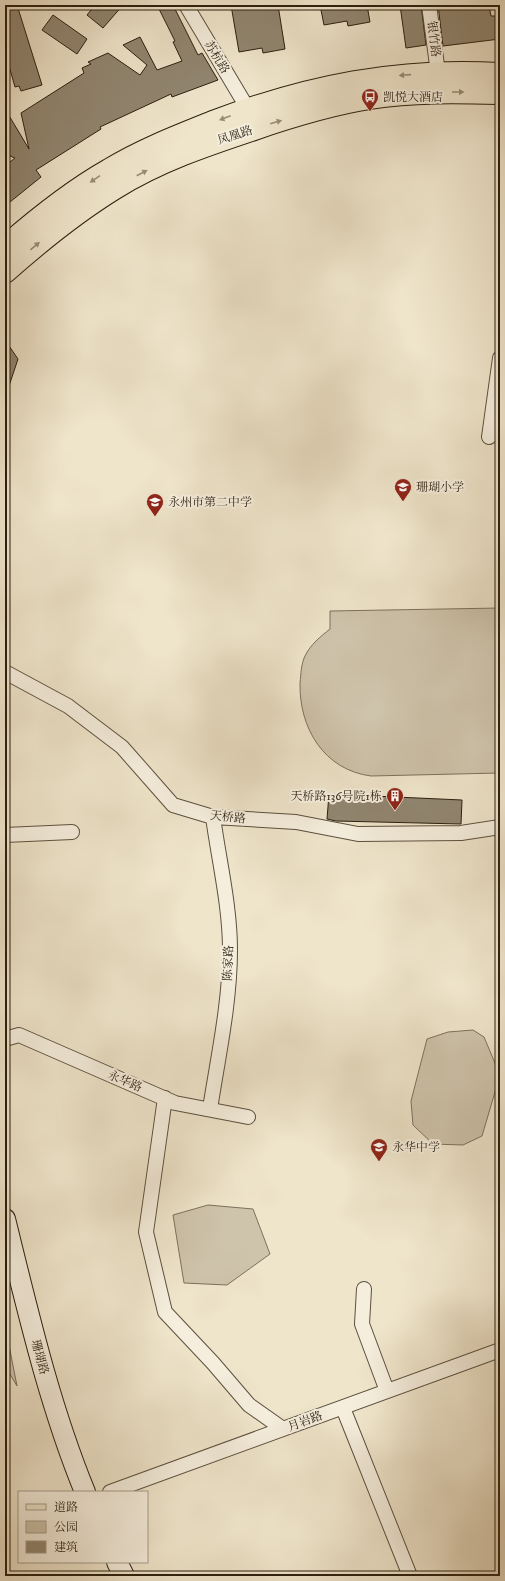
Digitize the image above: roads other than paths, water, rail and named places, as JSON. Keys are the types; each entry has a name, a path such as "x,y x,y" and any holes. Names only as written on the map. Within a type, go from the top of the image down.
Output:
{"main road":[{"name":"凤凰路","path":"5,247 32,224 108,170 150,148 248,109 329,86 400,75 438,73 500,74"},
{"name":"凤凰路","path":"5,272 80,211 116,187 162,162 208,144 273,122 334,105 371,98 456,92 500,93"},
{"name":"珊瑚路","path":"5,1219 50,1394 67,1449 85,1491"},
{"name":"珊瑚路","path":"5,1269 39,1399 52,1439 73,1491"},
{"path":"104,1563 110,1576"},
{"path":"118,1563 124,1576"}],"street":[{"name":"苏杭路","path":"186,5 248,109"},
{"name":"银竹路","path":"429,5 438,73"},
{"path":"489,437 500,358"},
{"name":"天桥路","path":"5,672 68,706 122,747 173,805 213,817 296,822 358,834 461,833 500,827"},
{"name":"陈家路","path":"210,1109 227,994 230,949 225,899 213,817"},
{"path":"5,835 72,832"},
{"name":"永华路","path":"5,1039 19,1036 175,1103 248,1117"},
{"path":"165,1098 146,1232 165,1312 213,1363 249,1405 283,1430"},
{"path":"364,1289 362,1324 388,1391"},
{"name":"月岩路","path":"113,1491 500,1350"},
{"path":"343,1408 410,1576"}],"place":[{"name":"凯悦大酒店","path":"370,112"},
{"name":"珊瑚小学","path":"403,502"},
{"name":"永州市第二中学","path":"155,517"},
{"name":"天桥路136号院1栋","path":"395,811"},
{"name":"永华中学","path":"379,1162"}]}
